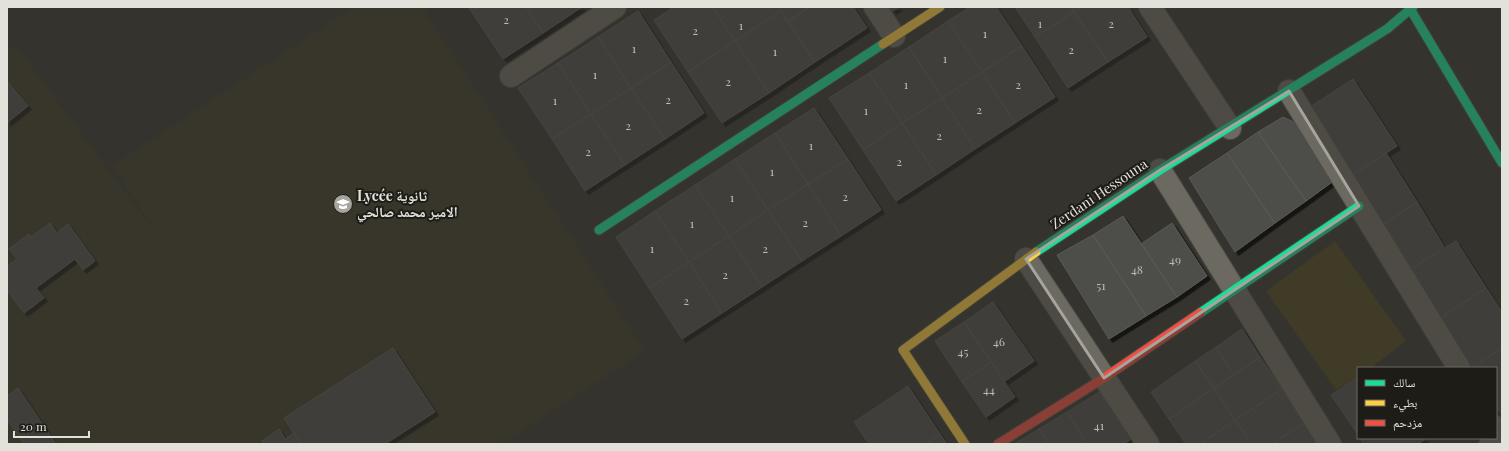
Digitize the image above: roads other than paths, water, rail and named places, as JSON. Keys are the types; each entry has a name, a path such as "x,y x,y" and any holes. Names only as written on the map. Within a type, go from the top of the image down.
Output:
{"street":[{"path":"511,76 614,7"},
{"path":"875,7 894,36"},
{"path":"599,230 940,7"},
{"path":"1150,7 1230,128"},
{"path":"1411,8 1502,163"},
{"name":"Zerdani Hessouna","path":"965,444 903,350 1026,259 1160,170 1230,128 1387,29 1411,8"},
{"path":"1289,91 1358,206 1458,367"},
{"path":"1160,170 1330,444"},
{"path":"998,444 1104,378 1358,206"},
{"path":"1026,259 1148,444"}],"place":[{"name":"Lycée ثانوية الامير محمد صالحي","path":"343,204"}]}
